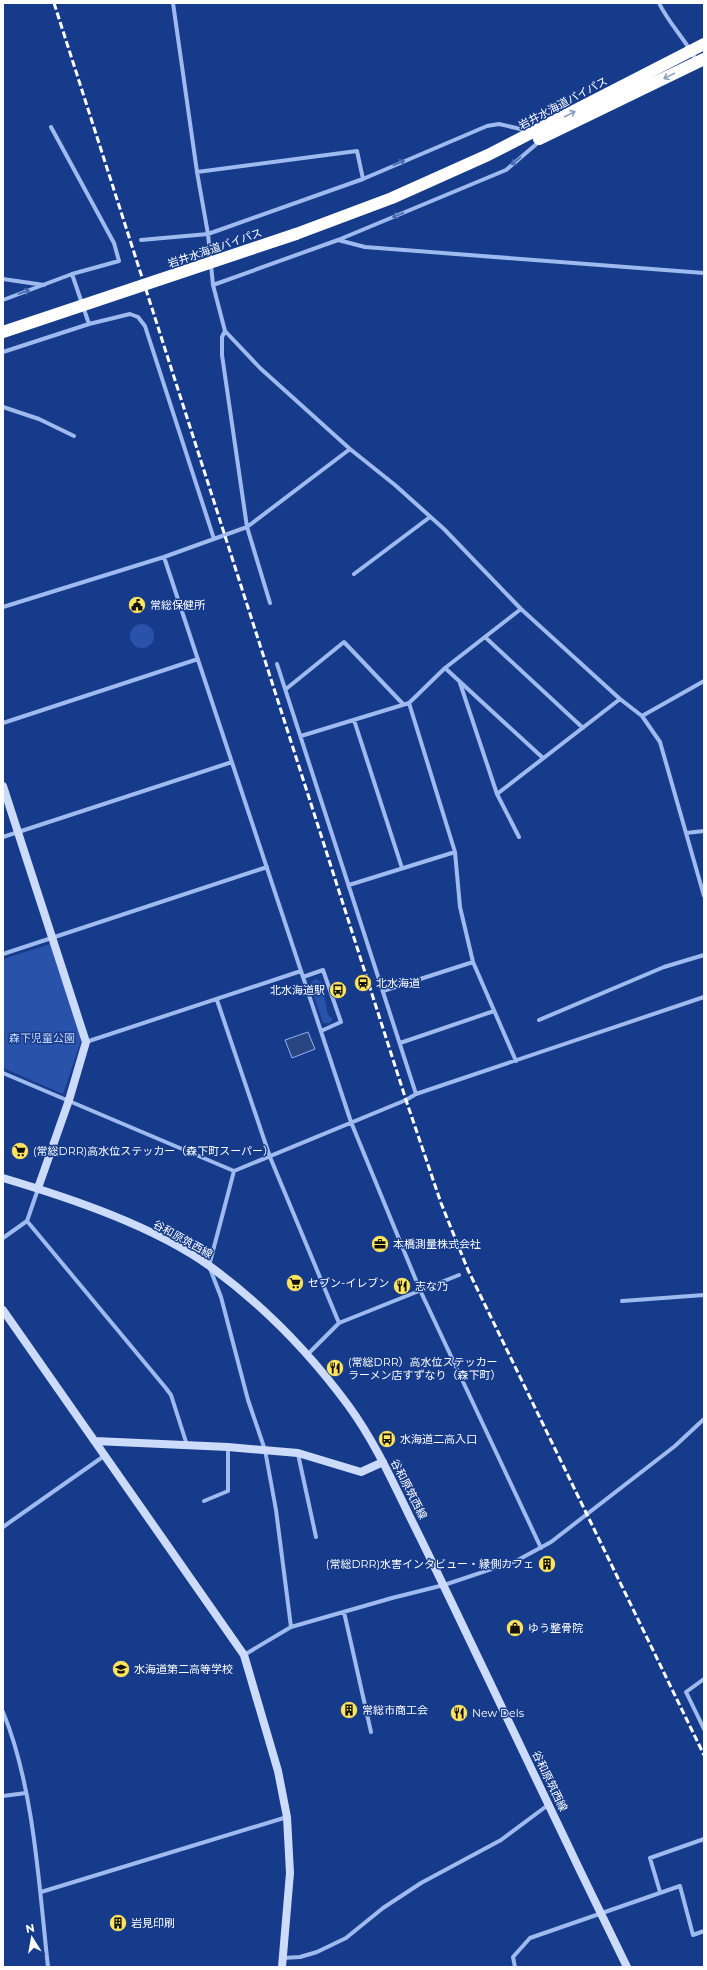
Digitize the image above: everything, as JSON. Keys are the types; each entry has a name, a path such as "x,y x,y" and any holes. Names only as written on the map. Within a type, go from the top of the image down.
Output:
{"highway":[{"name":"岩井水海道バイパス","path":"3,332 296,234 498,157 704,44"},
{"name":"岩井水海道バイパス","path":"541,134 701,60"}],"street":[{"path":"174,3 197,172 208,234 213,285 225,331 260,368 350,449 395,485 444,529 521,609 620,699 642,716 660,742 704,896"},
{"path":"659,3 666,17 691,50 701,60"},
{"path":"141,240 208,234 363,179 487,126 499,124 541,134"},
{"path":"3,300 72,274 119,261 114,243 51,128"},
{"path":"213,285 338,240 506,170 541,134"},
{"path":"197,172 357,151 363,179"},
{"path":"338,240 365,247 704,273"},
{"path":"72,274 89,324"},
{"path":"3,279 45,285"},
{"path":"3,352 89,324 130,314 138,317 145,326 214,539"},
{"path":"225,331 222,337 222,355 247,526 270,603"},
{"path":"3,407 39,419 74,436"},
{"path":"3,607 164,556 247,526 350,449"},
{"path":"354,574 430,517"},
{"path":"164,556 351,1122 420,1290 541,1548"},
{"path":"301,736 409,703 445,668 521,609"},
{"path":"486,637 583,728"},
{"path":"286,689 344,642 403,704"},
{"path":"3,723 198,659"},
{"path":"277,664 416,1094"},
{"path":"445,668 543,758"},
{"path":"642,716 704,681"},
{"path":"460,683 497,794 520,837"},
{"path":"497,794 620,699"},
{"path":"409,703 455,852 460,907 473,962 516,1061"},
{"path":"354,720 402,868"},
{"path":"3,837 232,762"},
{"path":"3,786 54,938 86,1042 69,1100 27,1221 3,1238"},
{"path":"686,834 704,831"},
{"path":"349,886 455,852"},
{"path":"3,954 267,867"},
{"path":"539,1020 664,967 698,959 704,956"},
{"path":"383,991 473,962"},
{"path":"303,977 323,970 342,1022 321,1031"},
{"path":"86,1042 301,971"},
{"path":"3,1073 234,1171 406,1100 416,1094 704,997"},
{"path":"217,1000 270,1157 339,1323"},
{"path":"400,1043 494,1011"},
{"path":"234,1171 209,1266 221,1297 248,1400 265,1450 276,1510 291,1627"},
{"name":"谷和原筑西線","path":"3,1178 38,1188 123,1220 181,1249 209,1266 270,1316 308,1354 349,1406 383,1462 627,1967"},
{"path":"27,1221 165,1386 171,1395 188,1445"},
{"path":"308,1354 339,1323 459,1275"},
{"path":"622,1301 704,1295"},
{"path":"3,1310 244,1655 272,1751 287,1817 290,1873 282,1967"},
{"path":"244,1655 291,1627 444,1586 516,1561 551,1542 675,1446 704,1419"},
{"path":"95,1441 228,1447 298,1453 361,1472 383,1462"},
{"path":"204,1501 228,1491 228,1447"},
{"path":"298,1453 316,1537"},
{"path":"3,1527 104,1456"},
{"path":"344,1612 371,1732"},
{"path":"704,1679 686,1692 704,1729"},
{"path":"3,1712 13,1739 26,1793 41,1892 48,1967"},
{"path":"3,1796 26,1793"},
{"path":"283,1958 300,1957 317,1952 346,1938 383,1908 421,1884 501,1840 549,1805"},
{"path":"41,1892 287,1817"},
{"path":"660,1892 650,1858 704,1839"},
{"path":"515,1967 513,1957 530,1938 600,1912 680,1886 693,1935 704,1931"}],"green space":[{"path":"137,624 147,624 154,631 154,641 147,648 137,648 130,641 130,631"},
{"name":"森下児童公園","path":"50,944 81,1041 63,1094 3,1068 3,959"},
{"path":"315,979 321,981 328,1015 333,1019 330,1023 323,1023 310,984"}],"shaded area":[{"path":"308,1032 315,1049 292,1058 285,1040"}],"railway":[{"path":"54,3 406,1100 441,1203 468,1270 704,1755"}],"place":[{"name":"常総保健所","path":"137,605"},
{"name":"北水海道","path":"363,983"},
{"name":"北水海道駅","path":"338,990"},
{"name":"(常総DRR)高水位ステッカー（森下町スーパー）","path":"20,1151"},
{"name":"本橋測量株式会社","path":"380,1244"},
{"name":"セブン-イレブン","path":"295,1283"},
{"name":"志な乃","path":"402,1286"},
{"name":"(常総DRR）高水位ステッカー ラーメン店すずなり（森下町）","path":"335,1368"},
{"name":"水海道二高入口","path":"387,1439"},
{"name":"(常総DRR)水害インタビュー・縁側カフェ","path":"547,1564"},
{"name":"ゆう整骨院","path":"515,1628"},
{"name":"水海道第二高等学校","path":"121,1669"},
{"name":"常総市商工会","path":"349,1710"},
{"name":"New Dels","path":"459,1713"},
{"name":"岩見印刷","path":"118,1923"}]}
